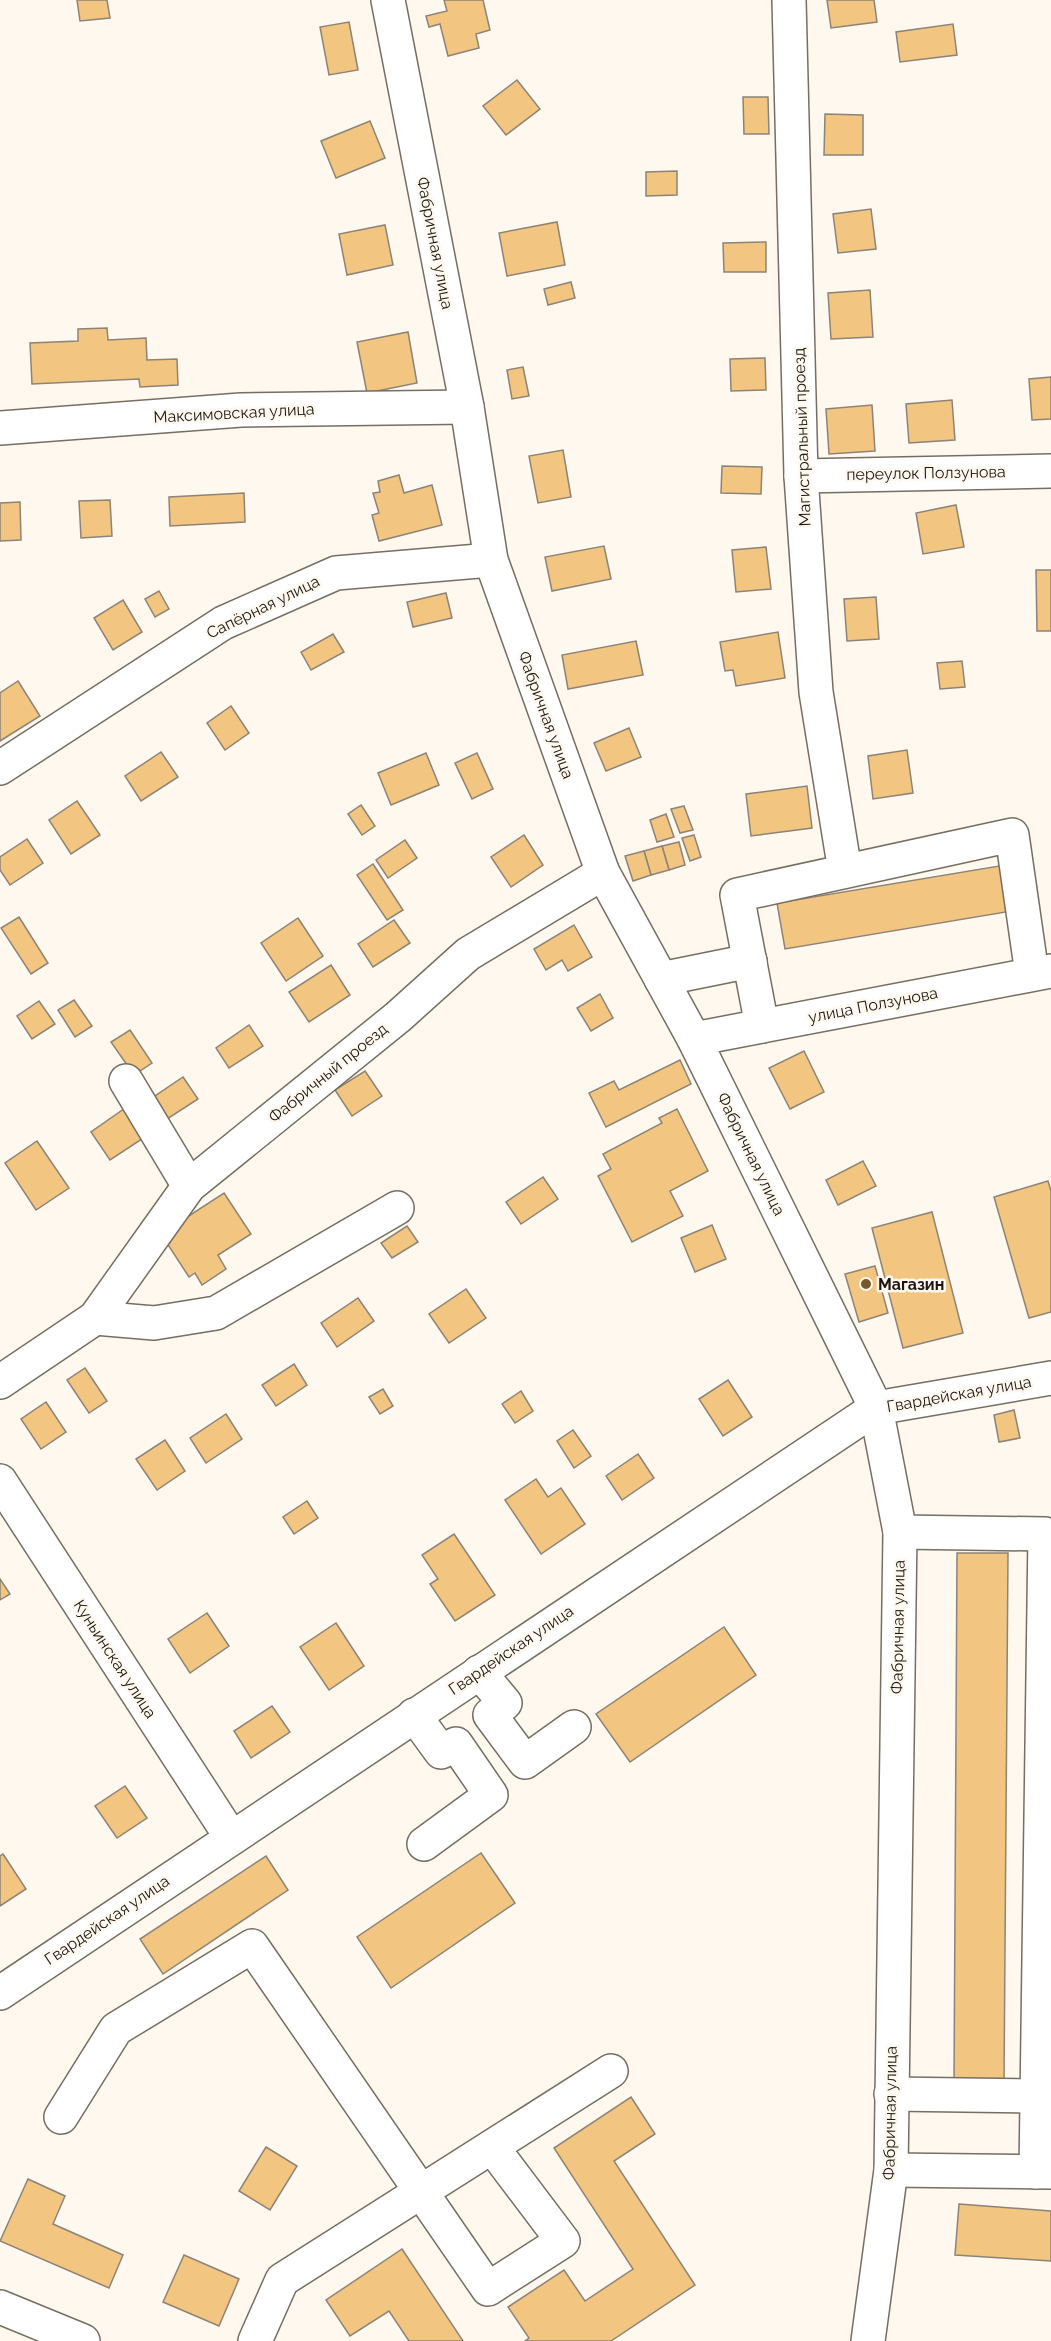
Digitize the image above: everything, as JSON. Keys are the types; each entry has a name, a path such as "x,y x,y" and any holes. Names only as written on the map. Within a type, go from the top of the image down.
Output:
{"street":[{"name":"Фабричная улица","path":"388,0 467,407 491,560 603,873 694,1039 876,1408 900,1532 891,2170 868,2341"},
{"name":"Магистральный проезд","path":"789,0 801,476 816,692 845,871"},
{"name":"Максимовская улица","path":"0,428 241,410 467,407"},
{"name":"переулок Ползунова","path":"801,476 1051,471"},
{"name":"Сапёрная улица","path":"0,768 223,623 336,573 491,560"},
{"path":"762,1026 737,895 1012,835 1041,972"},
{"name":"Фабричный проезд","path":"95,1318 189,1186 398,1017 468,954 603,873"},
{"path":"661,979 750,961"},
{"name":"улица Ползунова","path":"694,1039 1041,972"},
{"path":"126,1081 189,1186"},
{"path":"0,1382 95,1318 154,1323 216,1313 397,1208"},
{"name":"Гвардейская улица","path":"0,1993 876,1408 1051,1378"},
{"name":"Куньинская улица","path":"0,1481 231,1837"},
{"path":"891,2170 1044,2172 1036,2096 1045,1534 900,1532"},
{"path":"479,1672 505,1703 490,1715 525,1762 574,1727"},
{"path":"414,1715 441,1752 456,1744 491,1795 424,1844"},
{"path":"61,2117 116,2029 252,1947 488,2289 563,2241 492,2147"},
{"path":"255,2341 282,2280 611,2071"},
{"path":"891,2094 1036,2096"},
{"path":"0,2307 83,2341"}],"building":[{"path":"77,0 107,0 110,18 80,21"},
{"path":"444,0 483,0 490,30 476,34 479,48 448,56 440,24 429,27 426,16 447,11"},
{"path":"827,0 874,0 877,22 831,28"},
{"path":"349,22 358,70 329,75 320,27"},
{"path":"953,24 957,55 900,62 896,32"},
{"path":"517,80 540,109 506,135 483,106"},
{"path":"743,97 768,97 769,134 744,134"},
{"path":"825,114 863,115 863,155 824,155"},
{"path":"370,121 385,158 336,178 321,141"},
{"path":"677,171 677,195 646,196 646,172"},
{"path":"871,209 876,249 838,253 833,214"},
{"path":"557,222 565,265 507,276 499,233"},
{"path":"385,225 393,265 347,275 339,234"},
{"path":"766,242 766,272 724,272 723,243"},
{"path":"571,282 575,298 548,305 544,289"},
{"path":"870,290 873,337 831,339 828,293"},
{"path":"107,328 108,340 146,338 147,360 177,359 178,385 140,387 139,379 32,384 30,343 78,341 78,329"},
{"path":"408,332 417,383 367,393 357,342"},
{"path":"765,358 766,390 731,391 730,359"},
{"path":"523,367 529,396 512,399 507,370"},
{"path":"1051,377 1051,419 1032,420 1029,379"},
{"path":"952,400 955,440 909,443 906,404"},
{"path":"872,405 875,451 829,454 826,409"},
{"path":"563,450 571,497 538,503 529,456"},
{"path":"722,466 762,467 761,494 721,493"},
{"path":"399,475 404,493 432,485 442,525 379,541 372,515 379,513 373,493 380,492 378,481"},
{"path":"244,493 245,522 170,526 169,497"},
{"path":"110,500 112,536 81,538 79,501"},
{"path":"20,502 21,540 0,541 0,503"},
{"path":"956,505 964,547 923,554 916,513"},
{"path":"604,546 611,579 552,591 545,557"},
{"path":"766,547 771,589 736,592 732,550"},
{"path":"1036,570 1051,570 1051,631 1037,631"},
{"path":"159,591 169,609 155,617 145,599"},
{"path":"446,593 452,618 413,627 407,602"},
{"path":"876,597 879,639 847,641 844,599"},
{"path":"123,600 142,632 113,650 94,618"},
{"path":"778,632 785,678 736,686 733,670 725,671 720,642"},
{"path":"333,634 344,652 311,670 301,652"},
{"path":"636,641 643,675 568,689 562,655"},
{"path":"962,661 965,687 940,689 937,663"},
{"path":"18,681 40,716 0,741 0,693"},
{"path":"231,706 249,733 225,750 207,723"},
{"path":"629,728 641,757 606,771 594,743"},
{"path":"907,750 913,793 873,799 868,756"},
{"path":"161,752 178,777 141,801 125,776"},
{"path":"426,753 439,785 391,805 378,773"},
{"path":"477,753 493,789 472,799 455,763"},
{"path":"807,786 812,828 751,836 746,794"},
{"path":"77,801 100,835 71,854 49,820"},
{"path":"361,805 375,826 362,835 348,814"},
{"path":"684,806 693,830 680,833 671,809"},
{"path":"666,814 674,837 657,842 650,820"},
{"path":"524,835 543,865 511,887 491,857"},
{"path":"694,835 701,857 690,861 682,838"},
{"path":"27,839 43,863 10,885 0,870 0,857"},
{"path":"405,840 417,858 388,878 376,860"},
{"path":"679,842 685,865 669,870 662,846"},
{"path":"662,846 669,870 651,875 644,851"},
{"path":"644,851 651,875 633,881 625,856"},
{"path":"373,864 403,910 387,920 357,875"},
{"path":"1005,865 1012,911 785,949 777,903"},
{"path":"19,917 48,963 31,974 1,928"},
{"path":"298,918 323,956 286,981 261,943"},
{"path":"394,920 410,943 373,967 358,944"},
{"path":"574,925 592,957 568,971 562,960 546,970 534,949"},
{"path":"331,965 350,995 309,1022 289,992"},
{"path":"600,994 613,1018 591,1031 577,1008"},
{"path":"74,1000 92,1026 75,1037 58,1010"},
{"path":"39,1001 55,1024 32,1039 17,1016"},
{"path":"249,1025 263,1046 229,1068 216,1048"},
{"path":"130,1030 152,1063 134,1075 111,1042"},
{"path":"804,1051 824,1092 790,1109 769,1068"},
{"path":"680,1060 691,1084 606,1127 589,1093 614,1081 619,1090"},
{"path":"365,1071 382,1096 352,1116 335,1090"},
{"path":"183,1077 198,1099 164,1121 149,1100"},
{"path":"128,1106 148,1135 110,1160 91,1132"},
{"path":"677,1109 708,1171 670,1191 683,1216 632,1242 598,1176 611,1169 603,1154 662,1123 659,1118"},
{"path":"37,1141 69,1188 36,1210 5,1163"},
{"path":"863,1161 876,1186 838,1205 826,1180"},
{"path":"543,1177 558,1199 521,1224 506,1202"},
{"path":"1048,1181 1051,1191 1051,1312 1029,1318 994,1197"},
{"path":"224,1193 251,1234 218,1255 226,1269 202,1285 195,1273 189,1277 161,1234"},
{"path":"932,1212 963,1333 903,1348 872,1228"},
{"path":"712,1225 726,1259 695,1272 681,1238"},
{"path":"407,1226 418,1242 392,1258 381,1243"},
{"path":"875,1266 888,1313 859,1322 845,1274"},
{"path":"466,1289 486,1318 449,1343 429,1314"},
{"path":"358,1298 374,1321 337,1347 321,1323"},
{"path":"294,1364 307,1385 276,1406 262,1385"},
{"path":"85,1368 107,1401 89,1413 67,1380"},
{"path":"728,1380 752,1417 723,1436 699,1399"},
{"path":"383,1389 393,1406 380,1414 369,1397"},
{"path":"521,1391 533,1411 515,1423 502,1404"},
{"path":"46,1402 66,1432 41,1449 21,1419"},
{"path":"1014,1410 1020,1438 999,1442 994,1415"},
{"path":"226,1414 242,1439 206,1463 190,1438"},
{"path":"573,1430 591,1456 574,1468 557,1441"},
{"path":"165,1440 185,1471 157,1490 136,1459"},
{"path":"638,1454 654,1478 622,1500 606,1476"},
{"path":"536,1479 548,1497 561,1488 585,1524 541,1554 505,1500"},
{"path":"307,1501 318,1518 294,1534 283,1517"},
{"path":"454,1534 495,1595 455,1621 430,1584 438,1579 422,1555"},
{"path":"957,1553 1008,1553 1004,2084 954,2084"},
{"path":"0,1579 10,1594 0,1600"},
{"path":"207,1613 229,1646 190,1673 168,1639"},
{"path":"336,1623 364,1666 329,1690 300,1647"},
{"path":"724,1627 756,1675 630,1762 596,1714"},
{"path":"272,1706 290,1732 251,1758 234,1731"},
{"path":"125,1786 147,1818 117,1838 95,1806"},
{"path":"481,1853 515,1903 391,1988 357,1937"},
{"path":"3,1854 26,1889 0,1906 0,1856"},
{"path":"266,1856 288,1890 163,1974 140,1939"},
{"path":"631,2097 655,2134 614,2161 695,2285 611,2341 525,2341 529,2338 508,2307 564,2270 585,2301 633,2269 554,2148"},
{"path":"266,2147 297,2166 270,2210 239,2191"},
{"path":"28,2179 65,2196 53,2224 123,2255 109,2288 0,2241"},
{"path":"959,2204 1051,2211 1051,2261 955,2255"},
{"path":"402,2249 463,2341 409,2341 389,2311 350,2336 326,2300"},
{"path":"184,2255 239,2279 219,2326 163,2302"}],"place":[{"name":"Магазин","path":"866,1284"}]}
